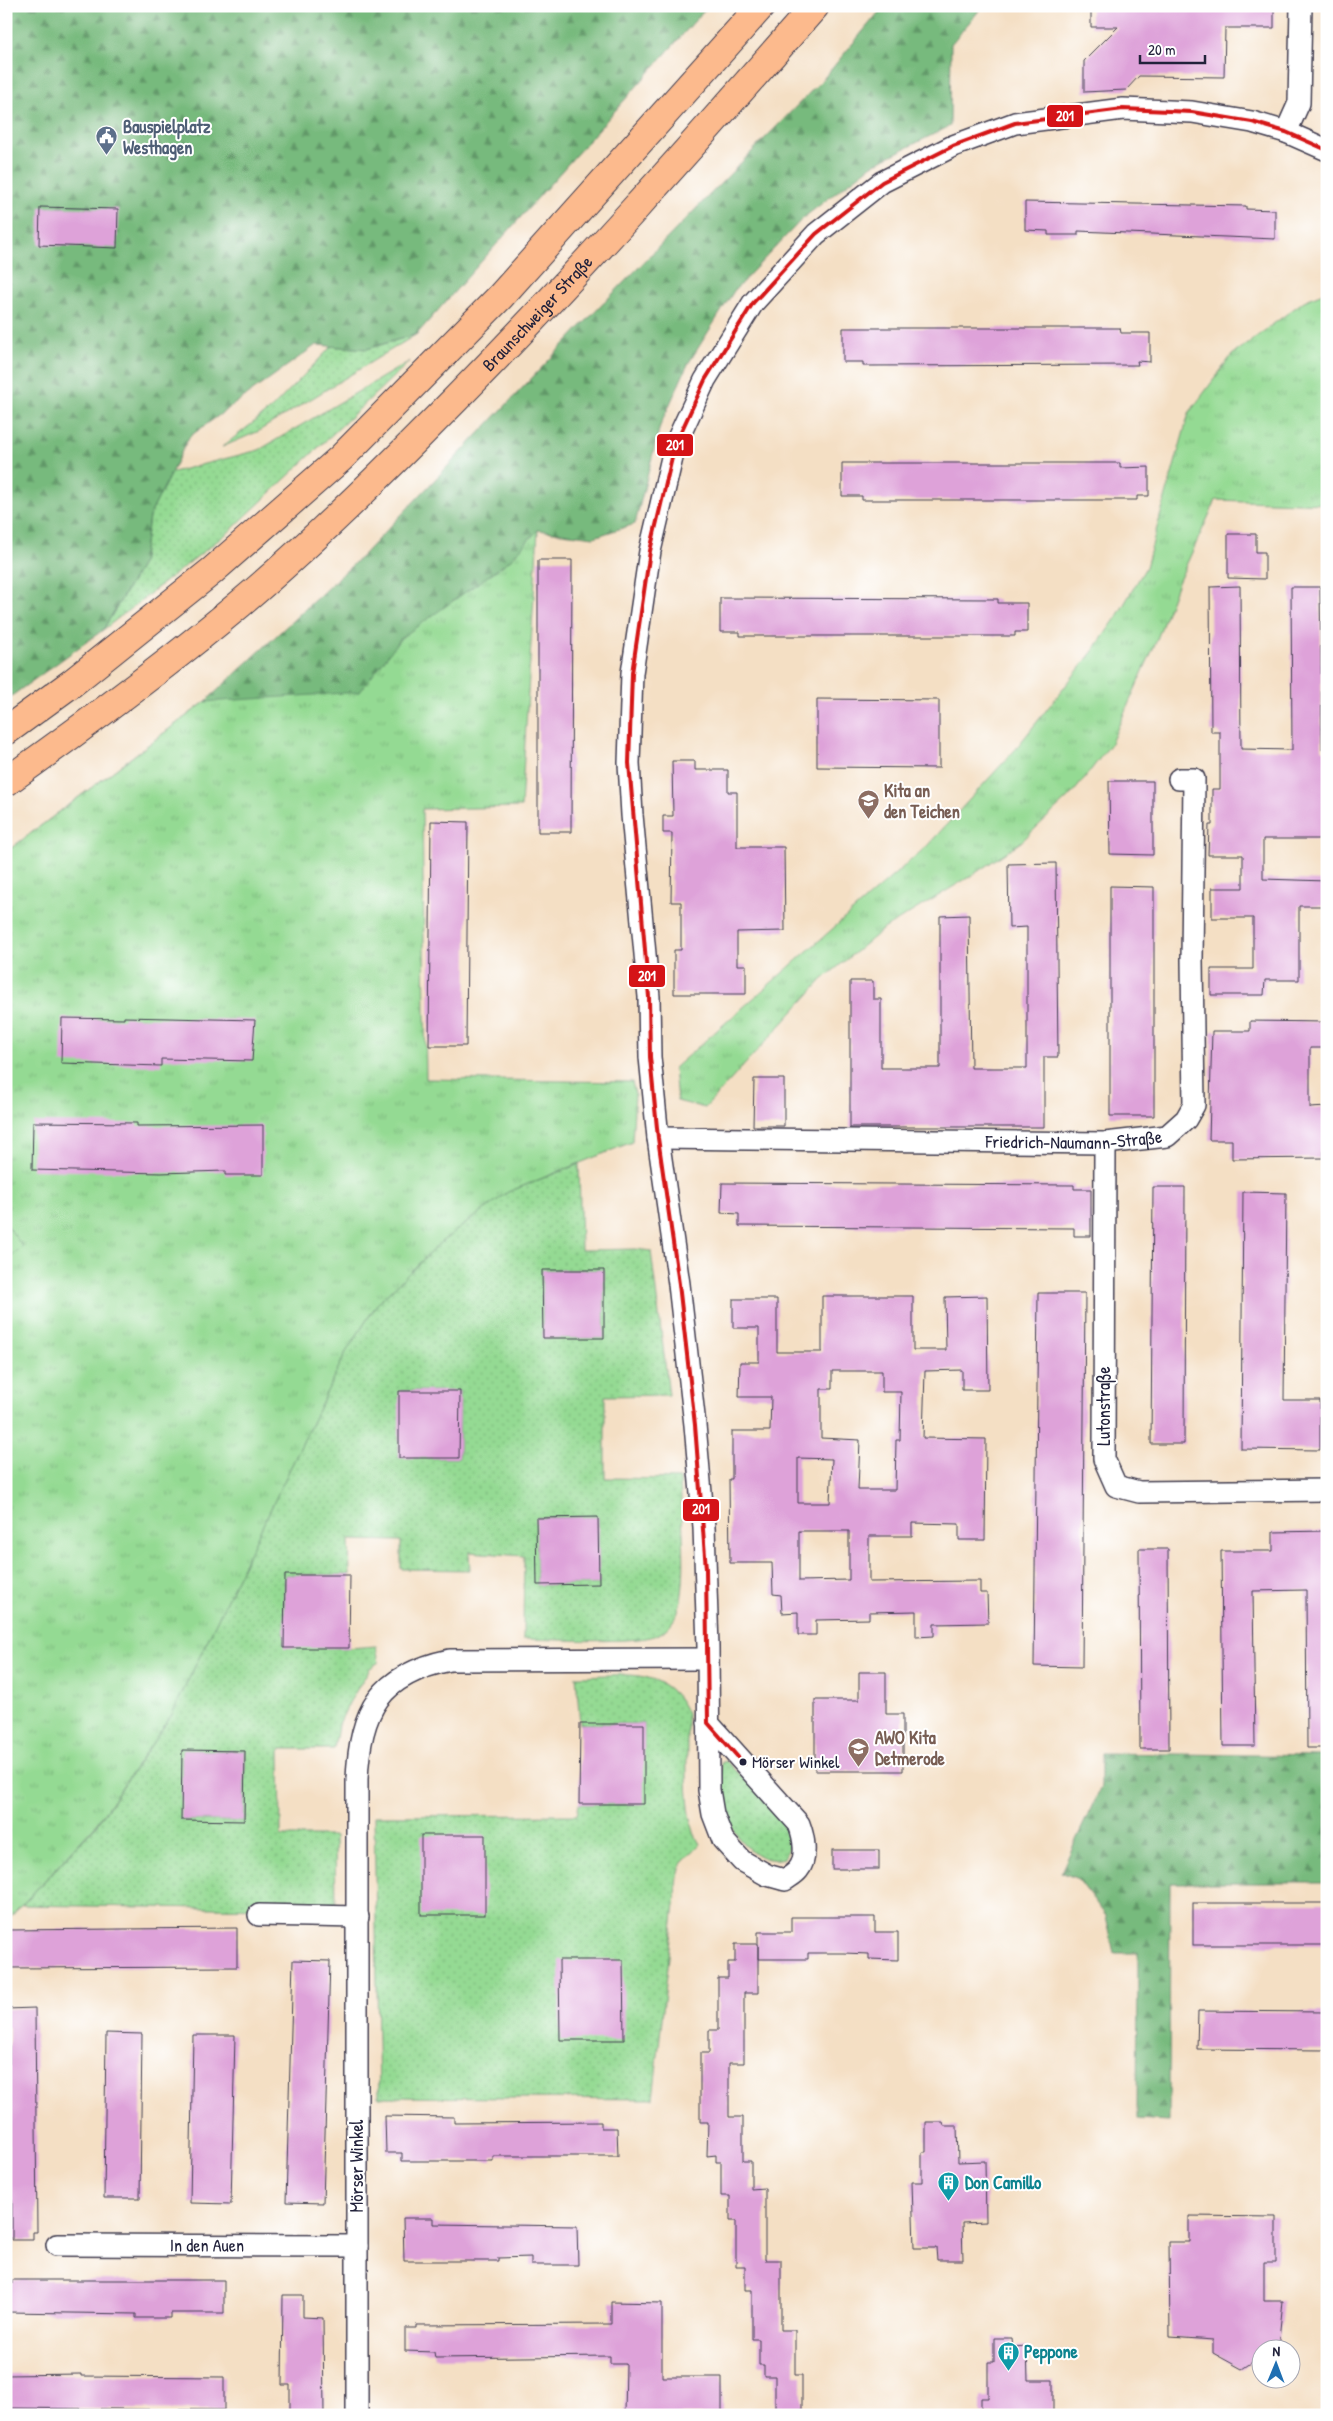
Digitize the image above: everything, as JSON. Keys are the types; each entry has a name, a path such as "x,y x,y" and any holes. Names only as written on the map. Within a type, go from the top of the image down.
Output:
{"highway":[{"path":"6,730 72,683 212,572 341,458 500,297 762,6"},
{"name":"Braunschweiger Straße","path":"6,782 82,728 241,603 376,480 531,324 816,6"}],"street":[{"path":"1286,132 1299,103 1301,6"},
{"path":"708,1723 798,1824 805,1838 799,1869 785,1880 742,1861 723,1840 713,1814 709,1790 704,1528 695,1425 679,1284 658,1138 650,1057 649,997 629,763 632,673 650,551 675,445 705,380 753,303 816,234 882,182 953,146 1015,123 1123,109 1192,112 1252,122 1286,132 1327,150"},
{"name":"Friedrich-Naumann-Straße","path":"658,1138 1105,1143 1167,1136 1186,1119 1194,1105 1192,960 1194,779 1179,779"},
{"name":"Lutonstraße","path":"1105,1143 1104,1459 1116,1486 1138,1492 1327,1490"},
{"name":"Mörser Winkel","path":"357,2415 357,1779 362,1730 379,1696 392,1684 426,1665 450,1660 708,1659"},
{"path":"259,1915 358,1918"},
{"name":"In den Auen","path":"57,2245 357,2246"}],"green space":[{"path":"6,6 708,6 417,334 367,349 316,345 189,437 149,517 142,564 103,630 6,700"},
{"path":"884,6 983,6 951,44 950,126 872,165 803,218 734,291 688,364 660,426 635,524 594,537 538,530 509,561 360,692 6,852 205,702 363,555 590,317 824,78"},
{"path":"1327,291 1327,504 1216,500 1177,585 1156,642 1110,745 1073,793 1021,842 974,874 882,930 822,980 705,1108 677,1101 674,1068 927,846 1014,751 1093,651 1116,618 1146,567 1189,413 1232,355 1304,301"},
{"path":"417,334 257,432 222,447 272,408 332,346 367,349"},
{"path":"410,361 230,531 103,630 142,564 149,517 169,473 259,450"},
{"path":"538,530 521,807 422,809 426,1079 632,1082 635,1094 632,1142 508,1192 441,1242 377,1304 346,1352 171,1716 94,1827 6,1922 6,852 205,702 360,692 401,638 509,561"},
{"path":"579,1164 581,1250 636,1249 651,1251 669,1395 605,1396 605,1478 680,1479 684,1566 681,1599 673,1621 659,1634 634,1639 594,1641 523,1639 524,1556 469,1552 470,1570 401,1569 401,1541 349,1540 350,1575 285,1575 285,1647 349,1648 376,1646 379,1662 370,1668 349,1703 338,1726 334,1749 280,1749 281,1836 335,1836 336,1910 22,1905 95,1827 171,1716 346,1352 377,1304 441,1242 508,1192","holes":["542,1270 604,1270 604,1338 543,1338","400,1391 460,1391 459,1458 399,1458","598,1517 599,1584 537,1585 537,1518","182,1750 245,1751 244,1821 182,1820"]},
{"path":"6,1224 23,1247 6,1259"},
{"path":"625,1675 655,1680 667,1687 678,1698 687,1714 688,1800 694,1832 700,1844 681,1864 678,1877 653,2099 379,2097 374,1816 577,1815 579,1804 643,1804 644,1724 580,1724 576,1676"},
{"path":"1101,1753 1327,1756 1327,1883 1170,1883 1169,2121 1137,2119 1138,1953 1114,1953 1106,1916 1078,1879 1061,1872 1101,1787"},
{"path":"726,1761 766,1800 784,1824 789,1847 784,1858 767,1859 760,1856 742,1843 735,1833 726,1811 722,1787 721,1763"}],"building":[{"path":"1091,6 1274,6 1274,28 1225,28 1224,77 1139,76 1126,90 1084,92 1084,61 1118,27 1091,27"},
{"path":"1025,202 1246,206 1246,209 1275,210 1275,239 1078,231 1078,235 1048,235 1048,231 1025,230"},
{"path":"40,207 118,209 117,248 39,245"},
{"path":"843,328 1120,328 1121,333 1150,333 1150,362 1137,361 1138,365 863,366 863,362 843,362"},
{"path":"842,463 1120,463 1120,468 1149,467 1149,496 1137,496 1137,500 862,500 862,496 842,496"},
{"path":"1228,534 1256,534 1256,552 1265,552 1265,579 1228,578"},
{"path":"538,560 572,560 571,832 538,832"},
{"path":"1240,586 1241,749 1292,750 1291,587 1320,587 1322,750 1327,750 1327,839 1263,839 1263,879 1327,881 1327,906 1299,906 1299,980 1265,980 1264,995 1211,995 1211,969 1253,969 1253,918 1212,918 1212,888 1243,888 1243,855 1208,855 1209,825 1212,825 1212,789 1220,789 1220,732 1211,732 1210,587"},
{"path":"720,598 998,599 998,603 1027,603 1027,632 1015,632 1015,636 740,636 740,632 720,632"},
{"path":"817,699 939,700 939,768 817,767"},
{"path":"672,761 695,761 695,770 728,770 728,792 737,792 737,847 784,847 785,931 737,932 737,965 746,965 746,994 674,994 674,950 681,950 681,902 671,902 672,833 663,833 663,816 673,816"},
{"path":"1109,781 1153,781 1153,855 1110,854"},
{"path":"431,821 468,822 466,1046 429,1046"},
{"path":"1056,863 1058,1057 1044,1057 1044,1127 850,1127 850,981 873,981 873,999 881,999 881,1068 940,1068 940,916 969,915 971,1068 1027,1068 1027,927 1009,928 1008,864"},
{"path":"1110,886 1154,887 1154,1116 1110,1116"},
{"path":"124,1017 255,1020 252,1061 161,1059 161,1066 61,1063 62,1018 124,1019"},
{"path":"1250,1021 1327,1022 1327,1048 1310,1048 1310,1108 1327,1107 1327,1143 1324,1143 1324,1158 1232,1159 1232,1140 1209,1140 1212,1031 1250,1031"},
{"path":"754,1079 784,1079 784,1126 753,1126"},
{"path":"33,1122 137,1123 137,1126 263,1125 263,1175 225,1175 225,1171 161,1173 32,1170"},
{"path":"722,1183 1074,1185 1074,1189 1091,1189 1091,1236 1074,1236 1074,1228 739,1226 739,1214 721,1213"},
{"path":"1153,1187 1185,1187 1184,1444 1151,1444"},
{"path":"1243,1192 1286,1193 1284,1400 1320,1400 1320,1450 1241,1449"},
{"path":"542,1270 604,1270 604,1338 543,1338"},
{"path":"1038,1293 1085,1293 1082,1667 1034,1666"},
{"path":"822,1296 913,1296 913,1350 946,1350 945,1297 987,1296 988,1390 962,1390 962,1370 925,1371 923,1438 986,1439 985,1540 959,1540 959,1524 912,1523 912,1536 869,1536 869,1582 980,1581 980,1593 987,1593 988,1623 934,1624 934,1636 916,1637 916,1611 869,1612 869,1619 816,1620 816,1635 798,1635 798,1612 782,1613 781,1595 773,1594 772,1563 730,1563 729,1479 732,1479 732,1431 770,1431 771,1397 739,1397 740,1362 759,1362 759,1328 733,1328 733,1299 777,1299 777,1352 822,1352","holes":["832,1371 882,1371 882,1392 901,1392 900,1440 896,1440 895,1490 858,1490 860,1440 821,1438 821,1389 832,1389","798,1458 832,1459 830,1503 798,1503","799,1531 849,1531 849,1580 799,1581"]},
{"path":"399,1391 460,1391 459,1458 399,1458"},
{"path":"598,1517 599,1584 537,1585 536,1518"},
{"path":"1327,1531 1327,1748 1307,1748 1306,1590 1253,1591 1255,1746 1223,1746 1221,1551 1273,1551 1273,1532"},
{"path":"1139,1549 1168,1549 1169,1749 1140,1749"},
{"path":"285,1575 350,1575 349,1648 284,1648"},
{"path":"859,1672 886,1672 886,1714 903,1714 903,1771 815,1771 815,1700 859,1700"},
{"path":"580,1724 644,1724 644,1804 579,1804"},
{"path":"182,1750 245,1751 244,1821 181,1820"},
{"path":"421,1835 485,1835 485,1915 421,1915"},
{"path":"832,1850 879,1850 879,1869 832,1869"},
{"path":"1193,1903 1327,1903 1327,1945 1193,1945"},
{"path":"791,1917 875,1917 875,1932 898,1932 898,1960 869,1959 869,1954 844,1953 808,1953 808,1959 758,1959 758,1932 791,1932"},
{"path":"237,1928 237,1967 7,1968 7,1930"},
{"path":"735,1944 758,1944 758,1993 744,1993 744,2063 729,2063 729,2117 743,2117 743,2161 751,2161 751,2189 765,2188 765,2260 781,2260 781,2330 795,2330 795,2375 802,2375 802,2415 783,2415 783,2412 775,2412 775,2376 764,2376 764,2365 759,2365 759,2339 752,2339 752,2290 745,2290 745,2266 736,2266 736,2221 730,2221 730,2196 721,2196 721,2162 716,2162 716,2155 707,2156 708,2122 700,2122 700,2053 709,2053 709,2030 718,2030 718,1978 728,1978 728,1962 735,1962"},
{"path":"293,1960 330,1961 323,2203 286,2202"},
{"path":"559,1960 623,1960 624,2040 560,2040"},
{"path":"35,2008 37,2232 33,2232 33,2240 12,2240 12,2199 6,2199 9,2124 6,2064 9,2064 9,2027 6,2027 6,2009"},
{"path":"1198,2011 1327,2012 1327,2050 1197,2049"},
{"path":"106,2033 142,2034 140,2198 104,2198"},
{"path":"193,2035 235,2035 231,2204 190,2203"},
{"path":"385,2116 454,2117 454,2123 601,2122 601,2128 617,2128 618,2156 493,2156 493,2161 402,2161 402,2153 386,2153"},
{"name":"Don Camillo","path":"926,2122 943,2122 944,2126 957,2126 958,2162 985,2161 986,2222 962,2223 963,2260 937,2260 936,2248 914,2248 912,2182 922,2182 922,2152 926,2152"},
{"path":"1189,2216 1276,2217 1276,2263 1264,2263 1264,2301 1283,2301 1279,2338 1250,2338 1250,2364 1242,2369 1213,2353 1213,2340 1170,2337 1169,2242 1189,2242"},
{"path":"403,2218 433,2218 433,2224 577,2226 578,2265 531,2265 531,2257 498,2258 498,2261 404,2261"},
{"path":"12,2280 224,2280 224,2313 171,2313 171,2318 136,2318 136,2314 6,2312 6,2284 12,2284"},
{"path":"283,2295 303,2295 303,2317 323,2318 324,2415 290,2415 290,2385 282,2385"},
{"path":"611,2302 662,2303 662,2377 722,2377 722,2415 625,2415 626,2364 610,2364 610,2356 435,2358 434,2352 405,2351 405,2328 416,2328 416,2325 611,2324"},
{"name":"Peppone","path":"994,2338 1012,2338 1013,2347 1027,2346 1028,2380 1053,2380 1053,2415 981,2415 981,2398 988,2398 988,2362 994,2362"},
{"path":"81,2374 81,2376 224,2377 224,2410 6,2408 6,2375"}],"transit line":[{"name":"201","path":"744,1764 708,1723 706,1569 695,1425 679,1284 658,1138 650,1057 649,997 629,763 632,673 650,551 675,445 705,380 753,303 816,234 882,182 953,146 1015,123 1123,109 1192,112 1252,122 1286,132 1327,150"}],"place":[{"name":"Bauspielplatz Westhagen","path":"107,156"},
{"name":"Kita an den Teichen","path":"868,820"},
{"name":"Mörser Winkel","path":"743,1762"},
{"name":"AWO Kita Detmerode","path":"859,1767"},
{"name":"Don Camillo","path":"949,2202"},
{"name":"Peppone","path":"1008,2371"}]}
